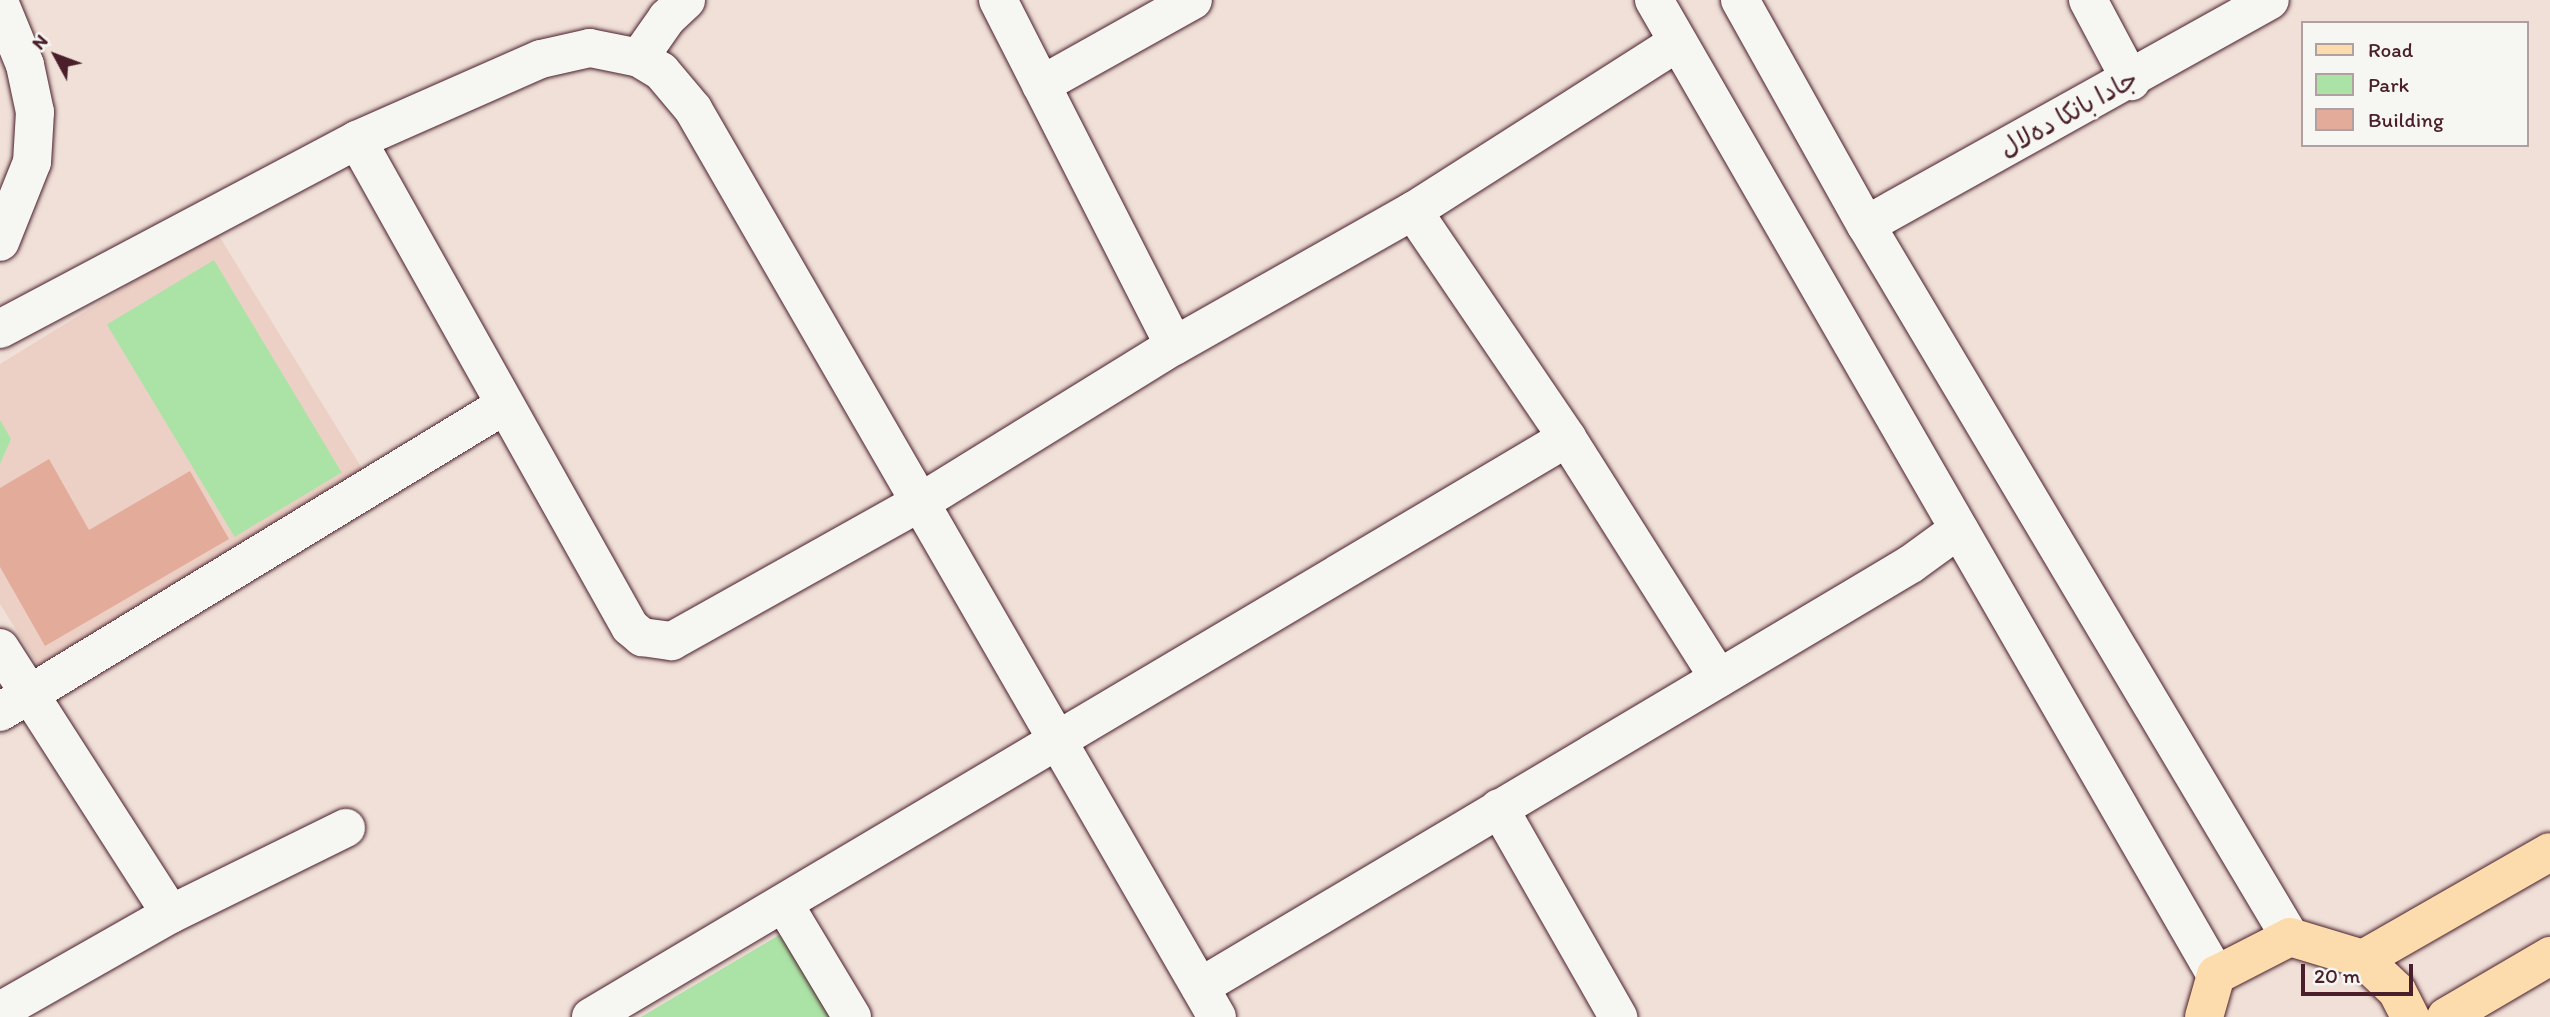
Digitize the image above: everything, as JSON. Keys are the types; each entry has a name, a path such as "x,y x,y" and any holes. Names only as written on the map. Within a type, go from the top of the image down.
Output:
{"main road":[{"path":"2363,959 2550,852"},
{"path":"2204,1017 2216,975 2290,937 2363,959 2397,991 2410,1017"},
{"path":"2446,1017 2550,956"}],"street":[{"path":"639,58 667,18 686,0"},
{"path":"998,0 1174,346"},
{"path":"1041,85 1193,0"},
{"path":"1654,0 2216,975"},
{"path":"1740,0 1866,225 2290,937"},
{"path":"2088,0 2131,81"},
{"name":"جادا بانكا ده‌لال","path":"1866,225 2131,81 2270,0"},
{"path":"0,4 25,65 35,112 32,162 0,242"},
{"path":"357,140 630,627 656,641 686,635 921,502 1174,346 1413,211 1678,42"},
{"path":"0,328 357,140 565,51 590,48 639,58 661,71 693,109 1209,1002 1499,808 1911,564 1959,530"},
{"path":"1413,211 1567,438 1719,678"},
{"path":"15,705 505,405"},
{"path":"592,1017 1059,743 1567,438"},
{"path":"0,648 15,705 171,914"},
{"path":"1499,808 1618,1017"},
{"path":"0,1011 171,914 346,828"},
{"path":"784,904 852,1017"}],"shaded area":[{"path":"216,231 366,475 43,673 0,604 0,364"}],"green space":[{"path":"214,260 342,473 235,537 107,324"},
{"path":"0,420 11,439 0,464"},
{"path":"786,931 837,1017 641,1017"}],"building":[{"path":"49,459 89,530 190,471 229,539 45,646 0,567 0,488"}]}
